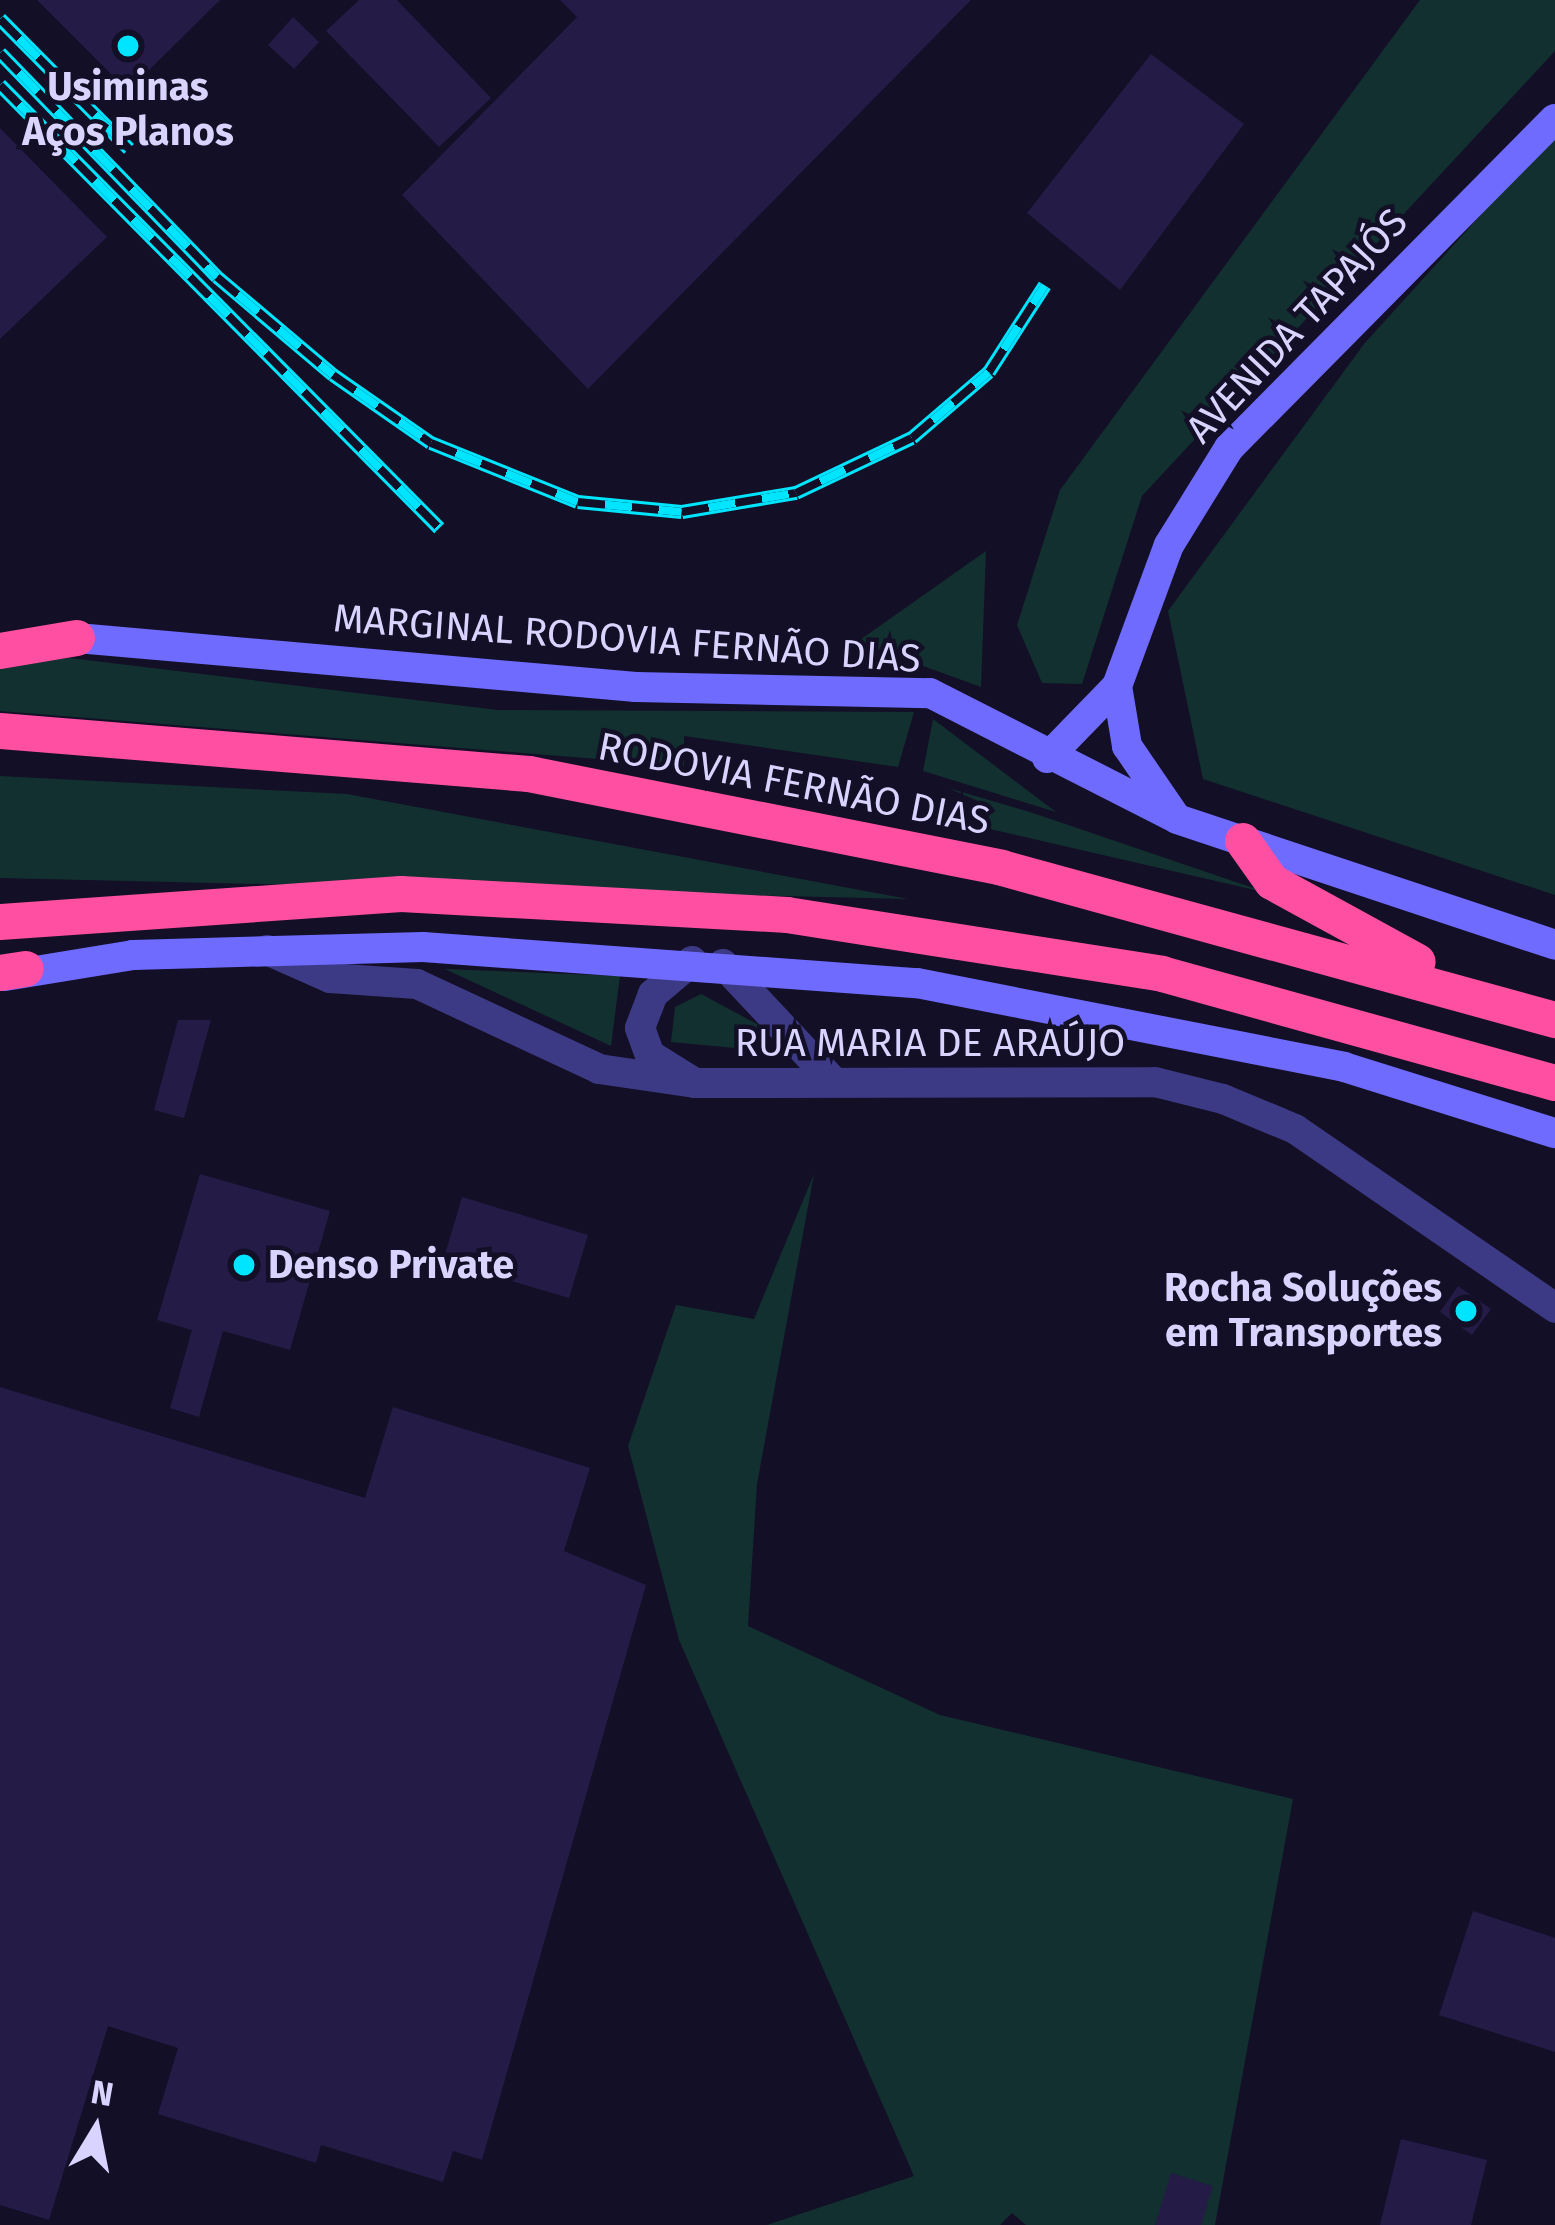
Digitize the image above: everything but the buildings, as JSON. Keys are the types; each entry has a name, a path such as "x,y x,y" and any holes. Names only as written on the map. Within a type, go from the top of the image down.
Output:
{"highway":[{"path":"0,651 76,638"},
{"name":"RODOVIA FERNÃO DIAS","path":"0,731 529,774 1002,868 1555,1020"},
{"path":"1243,841 1272,882 1478,996"},
{"path":"0,922 401,894 787,915 1162,974 1555,1083"}],"main road":[{"name":"AVENIDA TAPAJÓS","path":"1047,758 1117,686 1169,545 1229,448 1555,119"},
{"name":"MARGINAL RODOVIA FERNÃO DIAS","path":"76,638 636,687 929,694 1047,758 1177,819 1555,945"},
{"name":"AVENIDA TAPAJÓS","path":"1117,686 1127,746 1177,819"},
{"path":"9,973 266,950 707,962 996,992 1153,1023 1555,1133"}],"street":[{"name":"RUA MARIA DE ARAÚJO","path":"266,950 330,978 417,984 599,1069 694,1083 1155,1082 1223,1099 1295,1129 1555,1308"},
{"path":"694,1083 650,1055 640,1028 653,994 707,962 833,1081"}],"green space":[{"path":"1420,0 1555,0 1555,51 1142,496 1082,684 1042,683 1017,625 1060,490"},
{"path":"1555,133 1555,895 1203,779 1168,611 1364,344"},
{"path":"986,551 981,687 857,642"},
{"path":"45,655 498,710 914,712 898,767 684,736 684,766 0,711 0,663"},
{"path":"933,719 1056,812 923,771"},
{"path":"0,776 347,794 908,899 0,878"},
{"path":"948,788 1268,893 990,829 987,805"},
{"path":"445,969 620,976 611,1046"},
{"path":"701,994 770,1031 767,1051 671,1042 675,1007"},
{"path":"814,1174 757,1484 748,1626 940,1715 1293,1799 1215,2225 1026,2225 1012,2213 1000,2225 767,2225 914,2176 679,1640 628,1446 676,1305 754,1319"}],"railway":[{"path":"0,19 129,149"},
{"path":"0,53 217,277 333,375 431,443 578,502 682,512 796,493 912,438 989,372 1045,285"},
{"path":"0,85 439,528"}],"place":[{"name":"Usiminas Aços Planos","path":"128,46"},
{"name":"Denso Private","path":"244,1265"},
{"name":"Rocha Soluções em Transportes","path":"1466,1311"}]}
